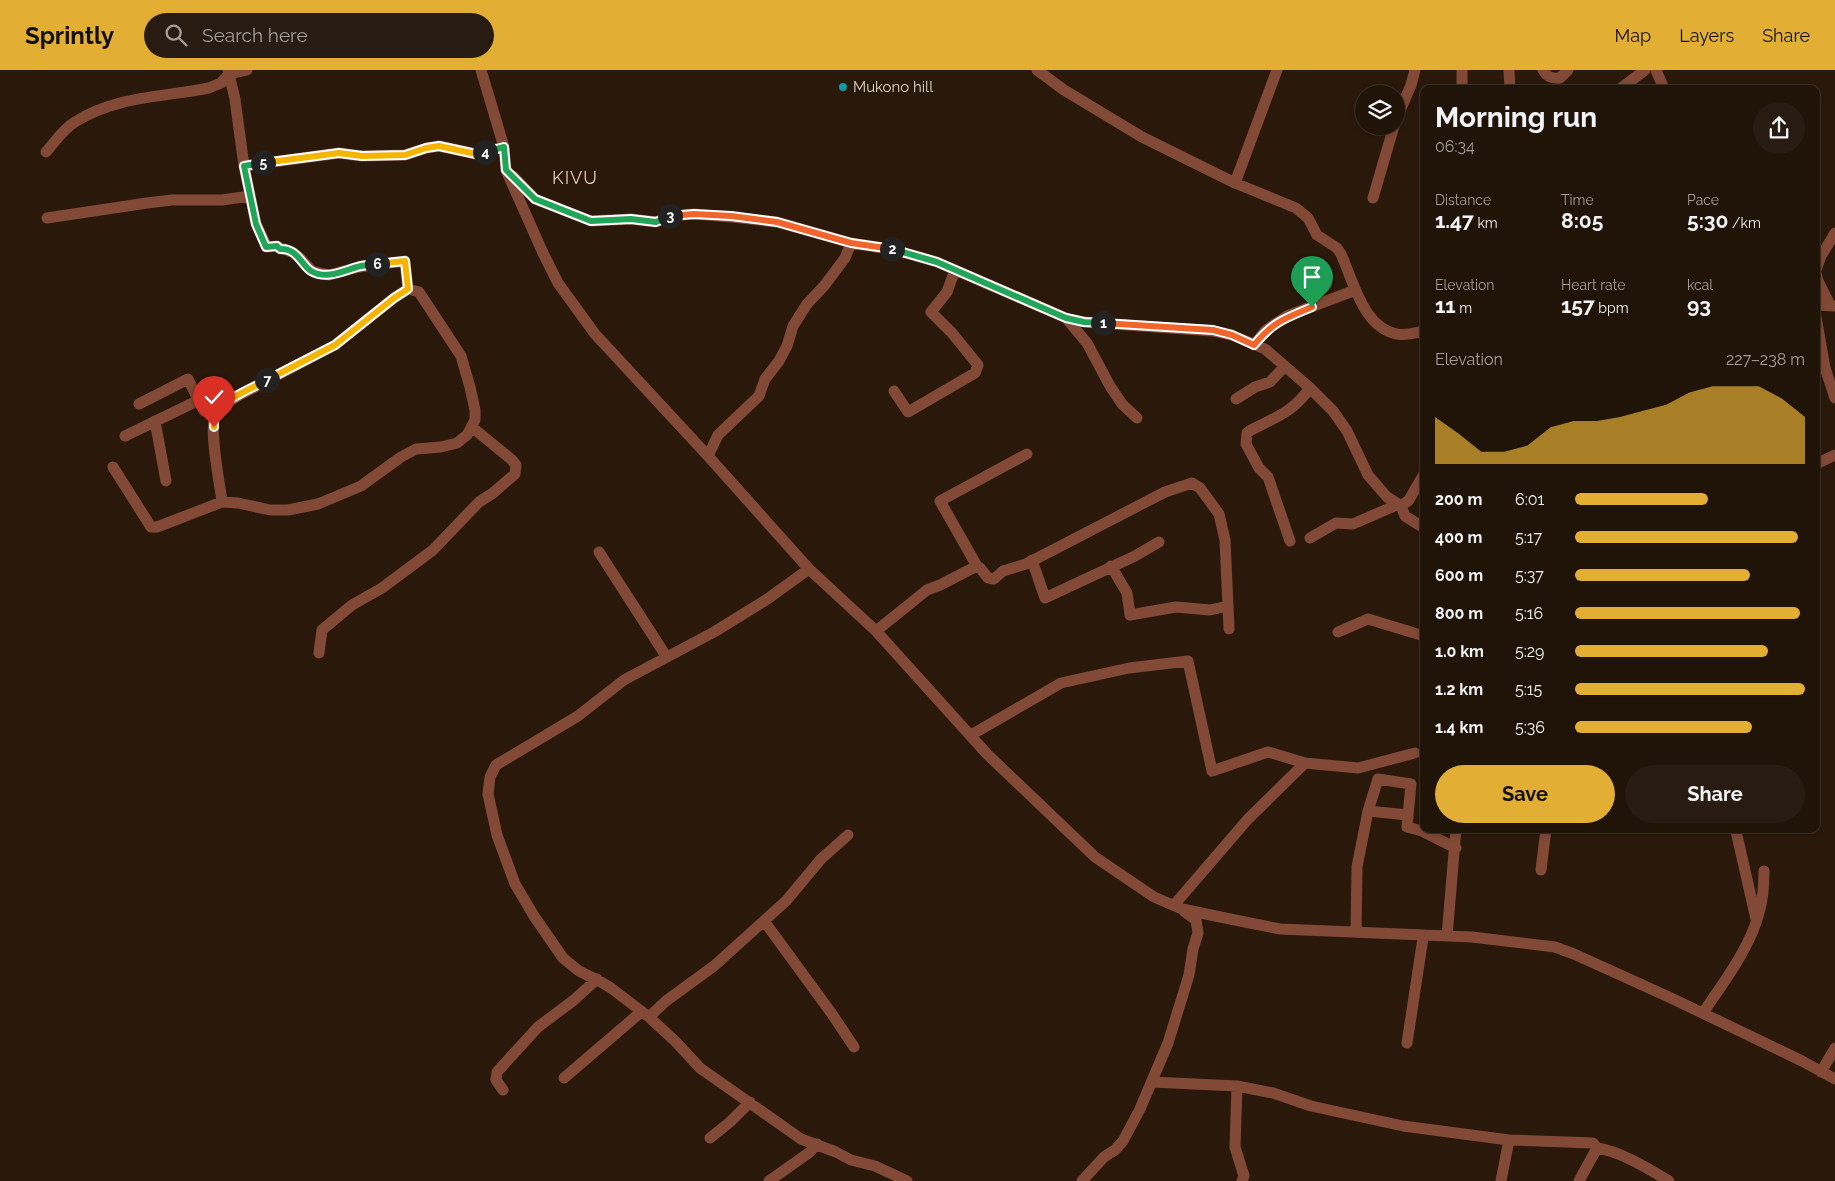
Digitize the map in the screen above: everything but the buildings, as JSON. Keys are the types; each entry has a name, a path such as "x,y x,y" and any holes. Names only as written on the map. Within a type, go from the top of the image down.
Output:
{"street":[{"path":"46,152 66,129 85,116 126,102 209,88 221,83 229,72 247,70"},
{"path":"481,70 504,147 506,170 558,283 594,334 708,456 809,569 876,631 987,754 1095,857 1154,897 1178,907 1280,929 1447,936 1555,947 1704,1013 1835,1079"},
{"path":"1037,70 1064,90 1142,137 1235,183 1304,213 1317,235 1336,248 1341,254 1365,310 1386,331 1399,335 1420,332"},
{"path":"1235,183 1277,70"},
{"path":"1405,100 1415,70"},
{"path":"1462,70 1462,85"},
{"path":"1509,70 1510,85"},
{"path":"1543,70 1546,76 1553,79 1560,78 1568,70"},
{"path":"1625,85 1645,70"},
{"path":"1656,70 1662,85"},
{"path":"229,72 250,196 256,224 266,247 277,246 280,249 292,252 312,271 329,275 359,266 405,261 408,289"},
{"path":"1373,198 1391,135"},
{"path":"244,166 339,153 362,156 405,155 439,146 476,154 504,147"},
{"path":"506,170 535,199 591,221 631,219 656,222 670,216 694,214 731,216 777,222 851,243 895,250 937,262 1066,318 1084,322 1213,330 1232,335 1265,349 1333,411 1347,431 1368,475 1387,497 1400,505 1406,516 1420,525"},
{"path":"47,218 147,202 222,200 250,196"},
{"path":"1820,259 1835,233"},
{"path":"708,456 718,435 759,396 765,379 779,361 787,346 793,326 807,304 824,286 845,258 851,243"},
{"path":"894,390 908,412 975,373 978,365 952,333 931,312 947,292 955,270"},
{"path":"1820,285 1832,306"},
{"path":"113,467 151,527 158,527 222,502 238,503 270,510 288,510 318,504 361,486 401,456 416,449 441,447 457,443 468,435 475,420 470,387 461,356 419,292 408,289 335,345 238,396 224,406 215,416 214,450 222,502"},
{"path":"1254,345 1266,330 1287,316 1353,291 1356,292"},
{"path":"1066,318 1087,343 1122,404 1136,418"},
{"path":"1820,340 1825,368 1835,398"},
{"path":"1236,400 1255,388 1270,382 1285,366"},
{"path":"139,404 188,379 204,411 215,416"},
{"path":"1290,541 1268,477 1259,468 1249,450 1246,437 1247,433 1251,430 1285,414 1301,402 1310,388"},
{"path":"125,436 199,400"},
{"path":"155,421 166,481"},
{"path":"319,653 322,630 352,605 382,588 433,550 479,502 515,474 516,465 512,460 472,428"},
{"path":"1026,454 940,501 977,566 988,578 992,579 1003,571 1032,560 1165,492 1188,484 1194,484 1203,491 1219,514 1225,540 1228,629"},
{"path":"1820,462 1835,455"},
{"path":"1310,538 1336,524 1353,524 1400,505 1408,500 1420,480"},
{"path":"1032,560 1044,598 1135,556 1159,542"},
{"path":"599,552 666,656"},
{"path":"876,631 927,590 977,566"},
{"path":"1111,566 1127,593 1130,616 1176,608 1210,610 1228,606"},
{"path":"809,569 759,605 714,632 624,680 578,716 496,765 490,776 488,794 498,835 515,884 563,958 579,971 597,979 645,1014 676,1042 700,1068 801,1139 851,1160 875,1166 907,1181"},
{"path":"1338,632 1368,619 1420,635"},
{"path":"970,735 1061,683 1129,668 1188,661 1212,771 1268,752 1305,763 1358,768 1415,754"},
{"path":"1178,907 1248,819 1305,763"},
{"path":"1356,932 1357,868 1368,811 1378,779 1411,784 1407,827 1420,830"},
{"path":"1368,811 1408,815"},
{"path":"1426,833 1456,848"},
{"path":"1447,936 1456,833"},
{"path":"1540,870 1545,833"},
{"path":"1736,833 1756,921"},
{"path":"564,1078 645,1014 714,966 786,901 820,859 848,835"},
{"path":"1704,1013 1733,968 1756,921 1763,893 1764,871"},
{"path":"1082,1181 1104,1157 1124,1141 1140,1110 1171,1034 1189,975 1193,949 1198,933 1196,920 1178,907"},
{"path":"764,921 854,1047"},
{"path":"1407,1043 1426,935"},
{"path":"503,1090 496,1080 497,1072 538,1027 574,1000 597,979"},
{"path":"1821,1072 1835,1048"},
{"path":"1152,1082 1237,1086 1273,1093 1311,1106 1404,1126 1509,1140 1593,1143 1597,1148 1648,1169 1669,1181"},
{"path":"1237,1086 1235,1147 1244,1176 1242,1181"},
{"path":"710,1138 750,1102"},
{"path":"1501,1181 1509,1140"},
{"path":"769,1181 810,1152 816,1144"},
{"path":"1579,1181 1597,1148"}],"place":[{"name":"Mukono hill","path":"843,87"}],"district":[{"name":"KIVU","path":"575,178"}],"route":[{"path":"214,427 215,416 224,406 238,396 335,345 404,290 408,289 404,266 405,261 359,266 329,275 312,271 292,252 280,249 277,246 266,247 256,224 244,166 339,153 362,156 405,155 439,146 476,154 504,147 506,170 535,199 591,221 631,219 656,222 670,216 694,214 731,216 777,222 851,243 895,250 937,262 1034,305 1066,318 1084,322 1213,330 1232,335 1254,345 1266,330 1287,316 1312,307"}]}
